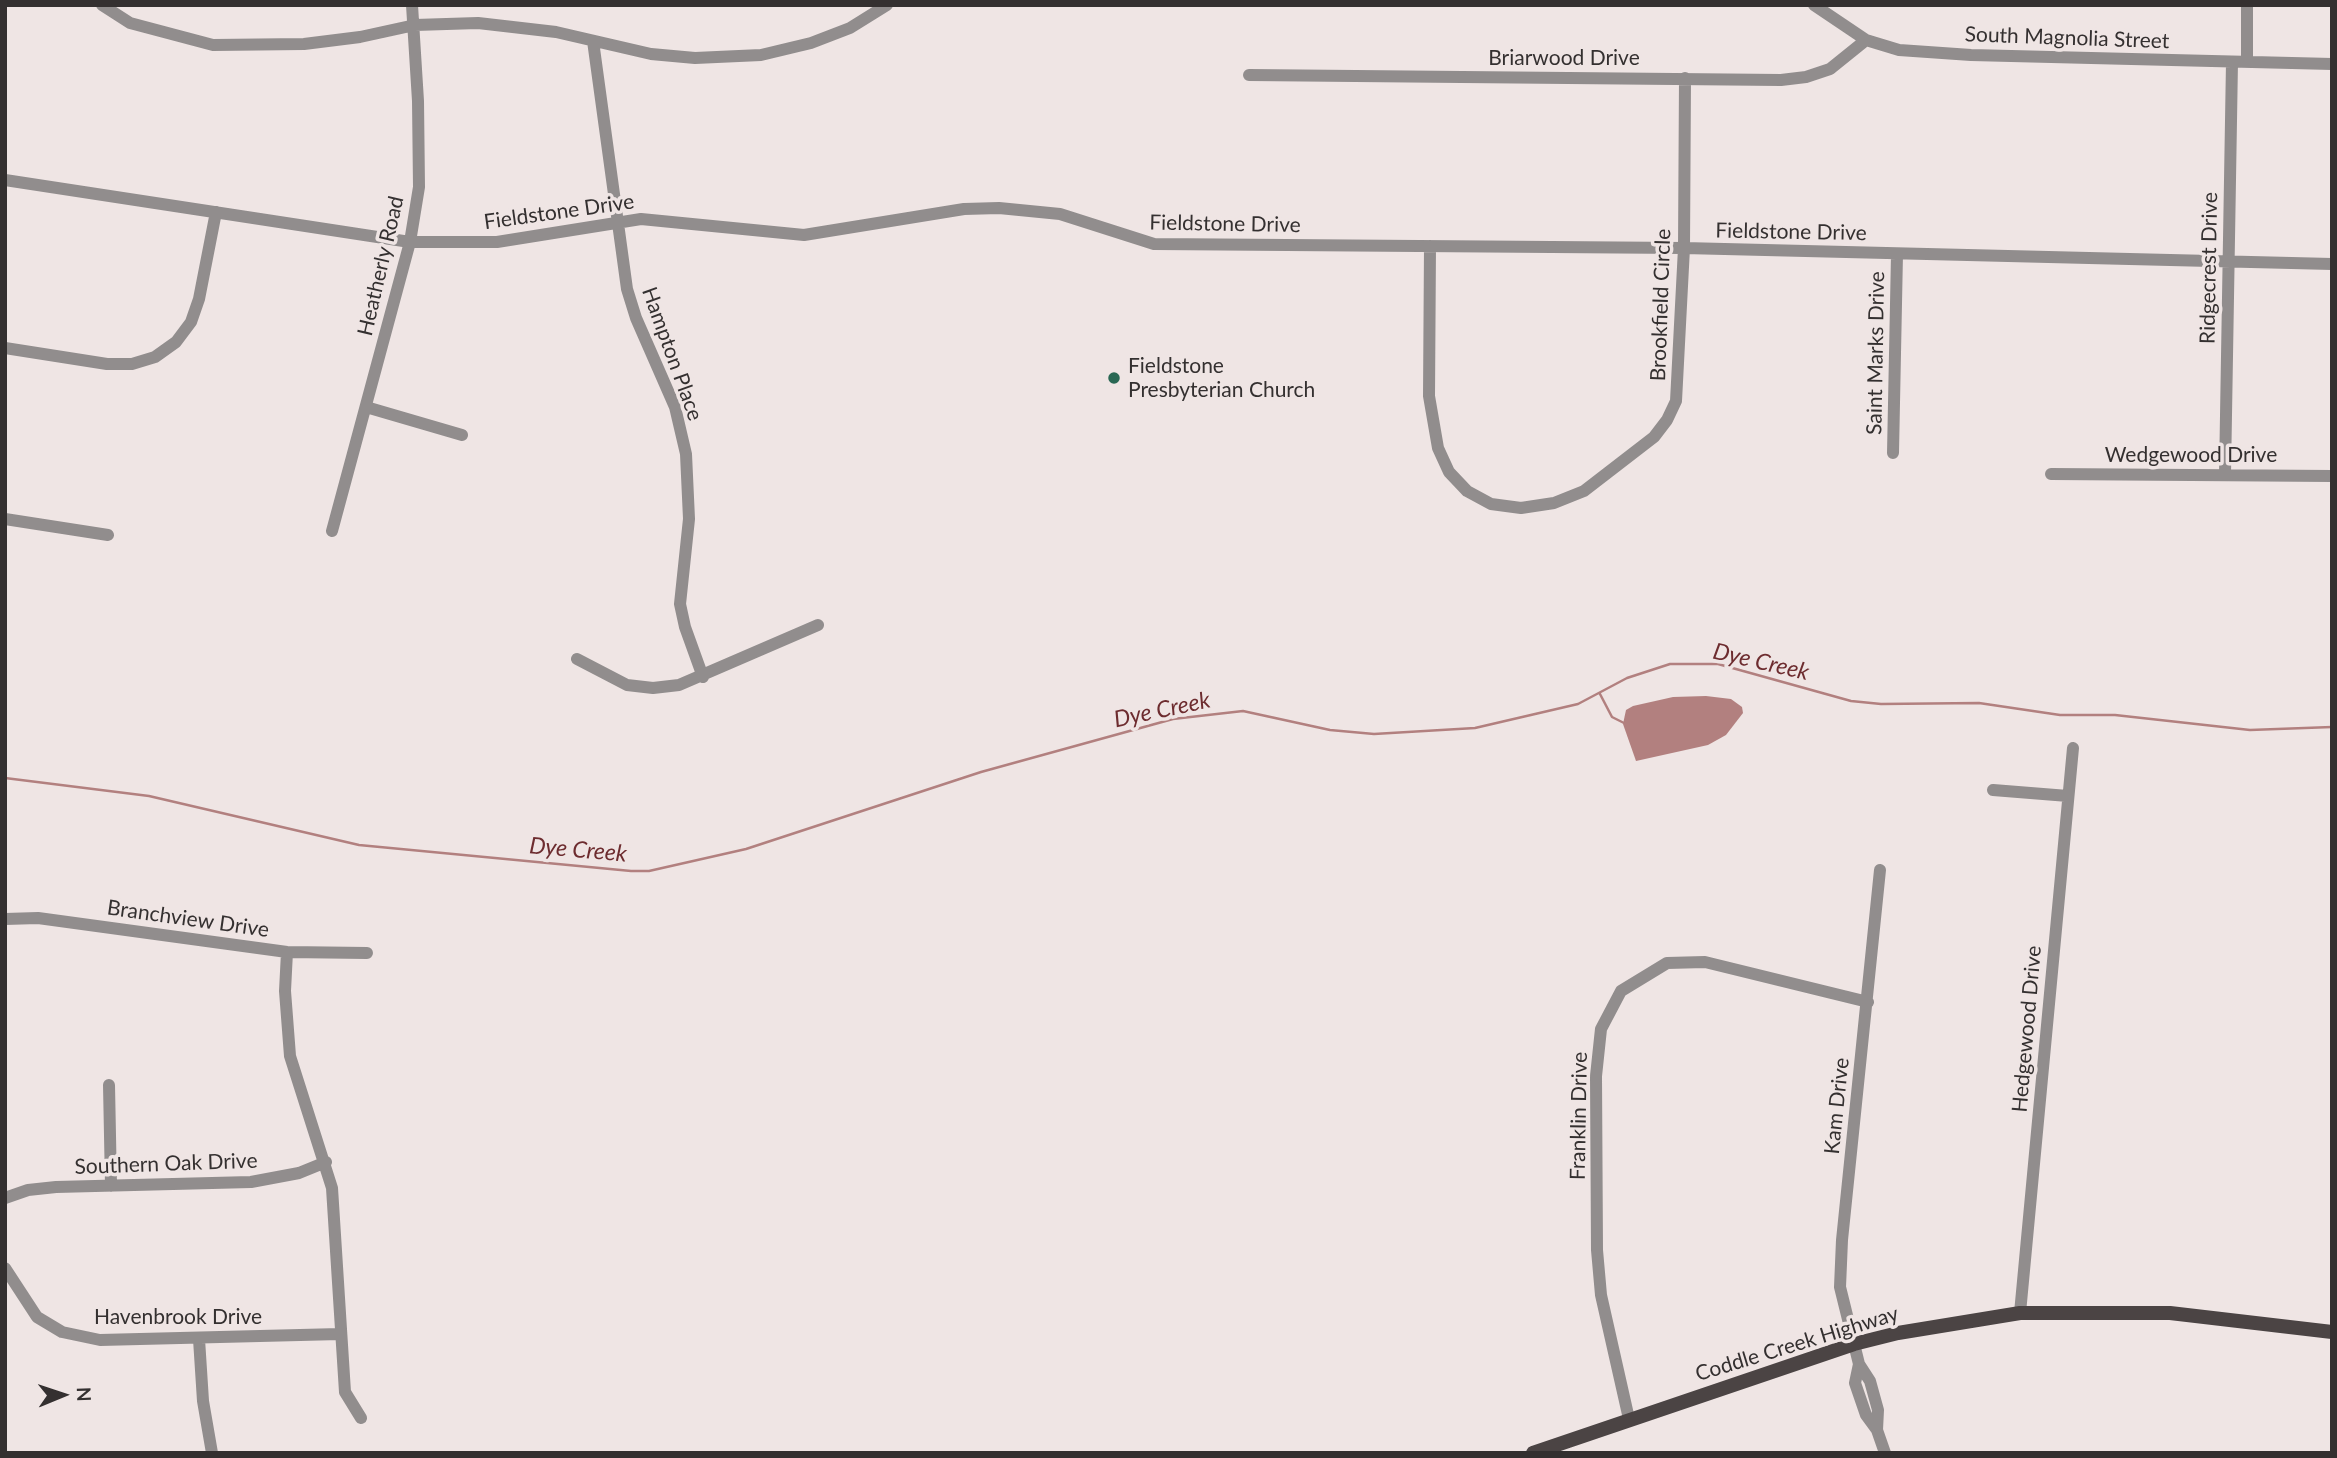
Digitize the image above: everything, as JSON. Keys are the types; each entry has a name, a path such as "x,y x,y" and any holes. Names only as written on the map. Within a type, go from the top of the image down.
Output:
{"main road":[{"name":"Coddle Creek Highway","path":"1533,1453 1854,1344 1898,1333 2020,1313 2170,1313 2332,1332"}],"street":[{"path":"102,5 130,23 213,45 304,44 360,37 415,25 478,23 518,26 651,54 695,58 761,55 811,43 849,28 887,5"},
{"name":"Heatherly Road","path":"332,531 410,242 419,187 415,25 412,5"},
{"name":"South Magnolia Street","path":"1814,5 1866,40 1899,50 1971,55 2332,64"},
{"path":"2246,62 2247,5"},
{"name":"Briarwood Drive","path":"1250,75 1806,78 1830,69 1866,40"},
{"name":"Hampton Place","path":"593,41 630,299 675,407 685,454 690,519 680,604 704,677"},
{"name":"Ridgecrest Drive","path":"2225,474 2232,62"},
{"name":"Brookfield Circle","path":"1430,246 1429,396 1438,448 1449,472 1467,491 1491,504 1521,508 1554,503 1584,491 1643,446 1667,420 1679,383 1684,248 1685,78"},
{"name":"Fieldstone Drive","path":"5,180 410,242 497,242 618,221 670,220 804,235 964,209 999,208 1060,214 1154,244 1684,248 2332,264"},
{"path":"5,348 107,364 132,364 155,357 176,342 191,322 199,299 215,212"},
{"name":"Saint Marks Drive","path":"1893,453 1897,254"},
{"path":"366,407 462,435"},
{"name":"Wedgewood Drive","path":"2051,474 2332,476"},
{"path":"5,519 108,535"},
{"path":"577,659 627,685 653,688 679,685 704,677 818,625"},
{"name":"Hedgewood Drive","path":"2020,1313 2073,748"},
{"path":"1993,790 2068,796"},
{"name":"Kam Drive","path":"1880,870 1841,1252 1840,1287 1859,1364 1870,1381 1878,1410 1877,1430 1885,1453"},
{"name":"Branchview Drive","path":"5,919 38,918 288,952 367,953"},
{"path":"288,952 285,991 290,1056 326,1162 332,1188 345,1392 361,1418"},
{"name":"Franklin Drive","path":"1629,1419 1601,1295 1597,1250 1596,1076 1601,1029 1621,991 1667,963 1705,962 1868,1002"},
{"path":"109,1085 111,1186"},
{"name":"Southern Oak Drive","path":"5,1198 28,1190 251,1182 299,1174 326,1162"},
{"name":"Havenbrook Drive","path":"5,1268 37,1317 62,1332 100,1339 340,1334"},
{"path":"199,1339 203,1401 212,1453"}],"shaded area":[{"path":"1706,696 1731,699 1742,707 1743,713 1726,735 1708,745 1636,761 1623,724 1626,710 1673,697"}],"waterway":[{"name":"Dye Creek","path":"5,778 149,796 359,845 649,871 746,849 981,772 1173,719 1243,711 1330,730 1374,734 1475,728 1578,704 1627,678 1670,664 1718,664 1851,701 1881,704 1979,703 2060,715 2115,715 2250,730 2332,727"},
{"path":"1600,694 1612,717 1626,724"}],"place":[{"name":"Fieldstone Presbyterian Church","path":"1114,378"}]}
